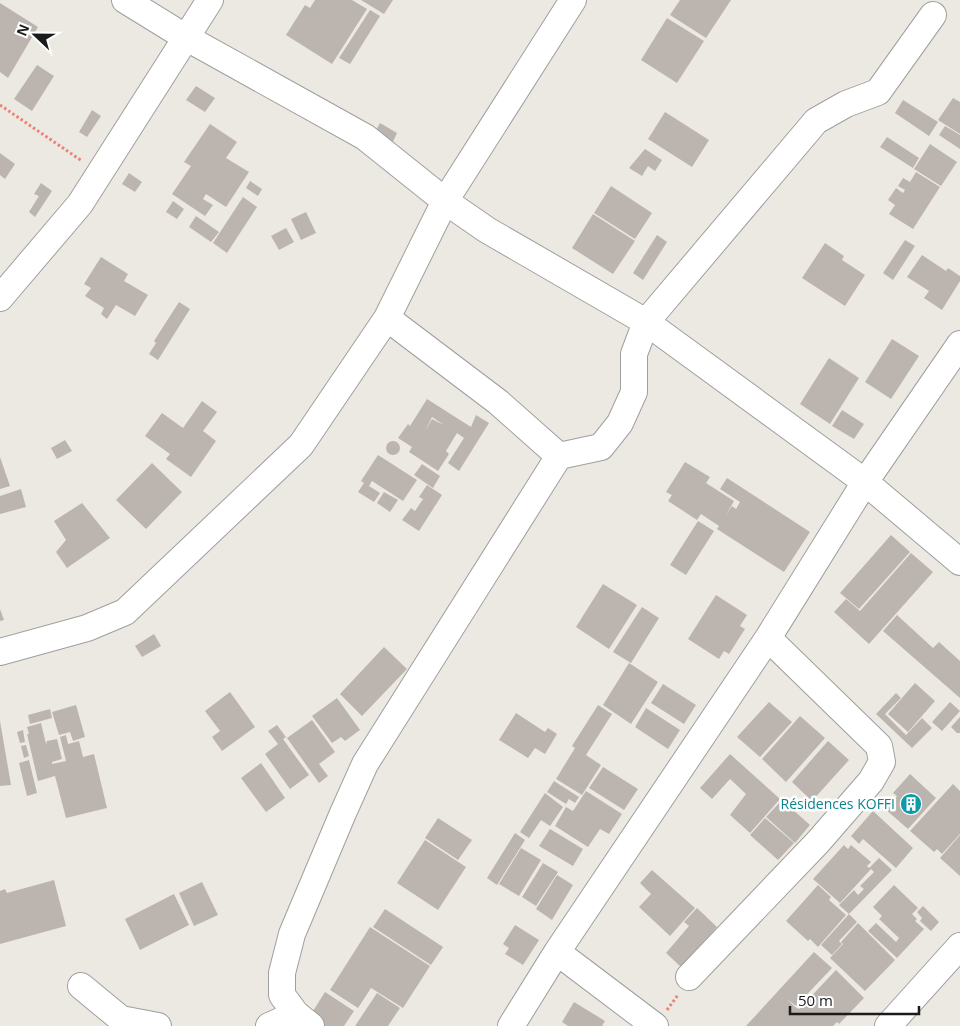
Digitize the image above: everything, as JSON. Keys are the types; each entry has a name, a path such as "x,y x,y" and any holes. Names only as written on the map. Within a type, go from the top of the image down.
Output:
{"street":[{"path":"124,0 185,37 366,137 445,201 487,230 646,322 866,482 960,562"},
{"path":"0,298 80,204 210,0"},
{"path":"0,652 86,628 126,612 301,445 387,318 445,201 573,0"},
{"path":"303,1020 282,995 282,973 292,934 364,764 559,456 600,446 620,423 634,392 634,354 646,322 816,121 846,104 878,92 933,15"},
{"path":"387,318 498,402 559,456"},
{"path":"512,1026 557,952 768,638 866,482 960,344"},
{"path":"689,977 818,842 871,781 882,762 879,746 768,638"},
{"path":"888,1026 960,946"},
{"path":"557,952 654,1025"},
{"path":"81,986 121,1019 158,1026"},
{"path":"269,1026 303,1020"}],"path":[{"path":"0,105 100,172"},
{"path":"654,1025 672,1004 689,977"}],"building":[{"path":"315,0 352,0 367,9 332,64 286,35 305,5 310,8"},
{"path":"361,0 393,0 384,14"},
{"path":"680,0 731,0 706,38 670,15"},
{"path":"0,3 38,27 8,78 0,72"},
{"path":"370,10 380,16 350,64 339,58"},
{"path":"667,18 704,41 677,83 641,60"},
{"path":"37,65 54,76 32,111 14,99"},
{"path":"196,86 215,98 205,112 186,100"},
{"path":"953,98 960,102 960,134 938,120"},
{"path":"903,100 938,122 929,136 895,113"},
{"path":"92,110 101,116 87,137 79,132"},
{"path":"665,112 709,140 692,167 648,139"},
{"path":"380,123 397,133 392,144 374,134"},
{"path":"210,124 237,142 226,158 249,172 226,207 206,194 203,199 213,205 205,216 172,194 191,166 184,162"},
{"path":"945,126 960,135 960,149 939,135"},
{"path":"887,137 919,158 913,168 880,147"},
{"path":"930,144 957,162 941,186 914,169"},
{"path":"645,149 662,160 655,171 648,166 642,176 629,168"},
{"path":"0,153 15,164 5,179 0,175"},
{"path":"916,172 940,187 913,229 889,214 895,205 888,200 896,188 903,193 905,190 898,186 903,178 910,182"},
{"path":"129,173 142,182 135,192 122,184"},
{"path":"250,181 262,189 258,196 246,188"},
{"path":"41,183 52,191 35,217 29,212 39,196 34,194"},
{"path":"611,186 652,213 635,239 594,213"},
{"path":"243,197 257,207 227,253 213,243"},
{"path":"173,201 184,209 177,219 166,212"},
{"path":"306,212 316,233 301,240 291,219"},
{"path":"593,214 635,241 613,274 572,248"},
{"path":"196,216 219,232 211,242 189,227"},
{"path":"286,228 294,242 279,250 271,236"},
{"path":"657,235 667,242 643,280 633,273"},
{"path":"905,240 915,246 893,280 883,273"},
{"path":"825,243 844,256 842,260 865,275 845,306 802,278"},
{"path":"922,255 946,271 948,268 960,276 960,281 942,310 924,298 929,291 907,277"},
{"path":"101,257 128,274 124,281 148,295 135,316 116,305 107,319 101,314 104,308 85,296 91,288 84,284"},
{"path":"179,302 190,309 158,360 149,354 156,343 154,341"},
{"path":"892,339 919,356 891,399 865,382"},
{"path":"829,358 859,378 830,424 800,404"},
{"path":"427,399 471,427 476,415 489,423 459,471 448,463 464,438 457,433 446,451 449,454 438,471 409,452 412,447 398,438 408,424 410,426","holes":["432,417 444,425 432,419 425,431"]},
{"path":"202,401 217,412 203,431 216,441 191,477 166,459 170,454 145,436 162,413 183,428"},
{"path":"842,410 864,424 854,439 832,426"},
{"path":"65,440 72,451 57,459 51,448"},
{"path":"390,441 396,441 400,448 396,455 390,455 386,451 386,445"},
{"path":"378,455 417,480 403,501 372,481 369,486 380,493 374,502 358,492 364,483 361,481"},
{"path":"0,457 10,486 0,489"},
{"path":"685,462 710,477 706,483 734,501 726,515 732,506 736,509 740,502 720,489 727,478 810,532 784,572 717,529 719,526 701,514 697,520 668,501 672,495 666,492"},
{"path":"152,463 182,492 146,529 116,500"},
{"path":"422,464 440,476 433,488 414,475"},
{"path":"427,485 442,495 419,531 402,520 411,508 415,511 423,499 419,497"},
{"path":"21,489 26,507 0,514 0,496"},
{"path":"384,492 398,500 390,512 377,503"},
{"path":"82,503 110,538 67,568 56,552 66,540 54,521"},
{"path":"698,521 714,531 686,575 670,565"},
{"path":"891,535 910,552 859,609 840,593"},
{"path":"911,553 933,572 869,644 834,612 846,599 860,611"},
{"path":"603,584 637,605 609,649 576,627"},
{"path":"716,595 747,615 740,626 745,629 729,654 724,651 719,659 688,639"},
{"path":"642,607 659,618 631,663 613,652"},
{"path":"0,609 4,620 0,621"},
{"path":"897,615 933,648 939,642 960,661 960,698 883,631"},
{"path":"154,634 161,646 142,657 135,646"},
{"path":"384,647 407,669 362,716 340,694"},
{"path":"629,663 658,682 631,724 603,705"},
{"path":"915,683 935,701 908,732 888,714"},
{"path":"663,684 696,705 684,724 651,703"},
{"path":"230,692 255,727 222,751 212,737 220,731 205,711"},
{"path":"896,693 901,698 885,714 906,735 922,718 932,728 912,748 876,714"},
{"path":"337,698 360,730 345,741 341,737 332,743 312,716"},
{"path":"769,702 792,722 760,757 737,737"},
{"path":"950,702 960,711 942,731 932,722"},
{"path":"76,705 85,737 73,741 70,732 59,735 52,712"},
{"path":"598,705 612,714 586,755 601,765 582,795 556,779 575,748 572,746"},
{"path":"646,708 680,730 668,749 635,727"},
{"path":"50,709 52,718 30,724 28,715"},
{"path":"516,713 545,732 548,728 557,734 545,754 535,748 528,758 499,740"},
{"path":"800,716 825,738 786,782 762,759"},
{"path":"960,717 960,733 957,733 951,727"},
{"path":"312,720 335,752 319,764 328,776 319,783 287,738"},
{"path":"0,721 11,785 0,786"},
{"path":"41,723 46,744 47,741 57,739 62,759 52,762 52,764 66,761 60,737 66,735 68,744 79,741 83,757 94,754 107,808 66,818 55,776 38,781 27,727"},
{"path":"277,725 286,737 283,739 309,775 290,789 265,754 278,744 268,731"},
{"path":"23,730 25,742 20,743 17,732"},
{"path":"828,741 849,760 812,801 792,782"},
{"path":"26,745 29,756 24,758 21,746"},
{"path":"730,754 780,799 750,833 730,815 746,794 730,779 712,799 700,788"},
{"path":"29,760 37,793 27,796 19,763"},
{"path":"261,763 285,798 266,812 241,778"},
{"path":"603,767 638,789 624,810 589,788"},
{"name":"Résidences KOFFI","path":"910,774 936,798 908,829 885,809 897,796 893,793"},
{"path":"554,781 579,797 575,803 569,799 566,804 547,792"},
{"path":"953,784 960,791 960,834 942,854 937,849 934,852 910,831"},
{"path":"586,791 622,814 609,834 600,829 588,847 555,826 566,807 573,811"},
{"path":"545,793 563,807 550,826 541,820 529,838 520,832"},
{"path":"782,800 810,825 795,843 766,817"},
{"path":"873,811 913,848 896,868 863,839 859,844 851,836"},
{"path":"438,818 472,840 458,860 425,838"},
{"path":"765,818 794,843 778,860 750,835"},
{"path":"550,829 583,849 573,866 539,846"},
{"path":"515,833 525,840 497,885 487,878"},
{"path":"960,835 960,876 940,858"},
{"path":"425,840 466,867 438,910 397,883"},
{"path":"844,845 848,849 851,845 871,862 867,866 869,868 879,858 892,870 849,914 839,905 854,890 858,895 864,889 860,886 874,872 871,869 840,903 813,879"},
{"path":"521,848 541,860 519,896 499,884"},
{"path":"543,863 558,872 536,906 522,897"},
{"path":"652,870 695,908 670,936 639,907 651,894 640,883"},
{"path":"557,875 573,885 552,920 536,909"},
{"path":"54,880 66,926 0,944 0,891 5,889 7,893"},
{"path":"202,882 218,915 194,926 179,893"},
{"path":"818,885 831,897 829,900 846,915 818,947 810,939 808,941 786,921"},
{"path":"894,885 918,908 912,914 917,919 915,921 924,929 897,958 868,931 876,923 896,942 899,938 879,919 882,916 873,907"},
{"path":"174,894 189,925 140,950 125,919"},
{"path":"923,906 939,922 931,931 920,921 922,918 917,912"},
{"path":"697,908 717,927 681,967 666,953 689,926 684,922"},
{"path":"385,909 443,947 431,965 373,927"},
{"path":"849,914 857,922 839,941 842,944 832,955 821,945"},
{"path":"858,923 895,960 865,991 830,958"},
{"path":"515,925 539,940 523,965 505,954 509,948 503,944"},
{"path":"370,927 430,966 403,1008 371,988 358,1008 330,990"},
{"path":"814,952 832,968 796,1006 787,999 795,1007 799,1009 836,970 864,998 839,1024 837,1022 833,1026 746,1026"},
{"path":"325,992 354,1011 344,1026 320,1026 308,1019"},
{"path":"377,993 400,1008 388,1026 355,1026"},
{"path":"574,1002 605,1021 602,1026 568,1026 562,1022"}],"place":[{"name":"Résidences KOFFI","path":"911,804"}]}
